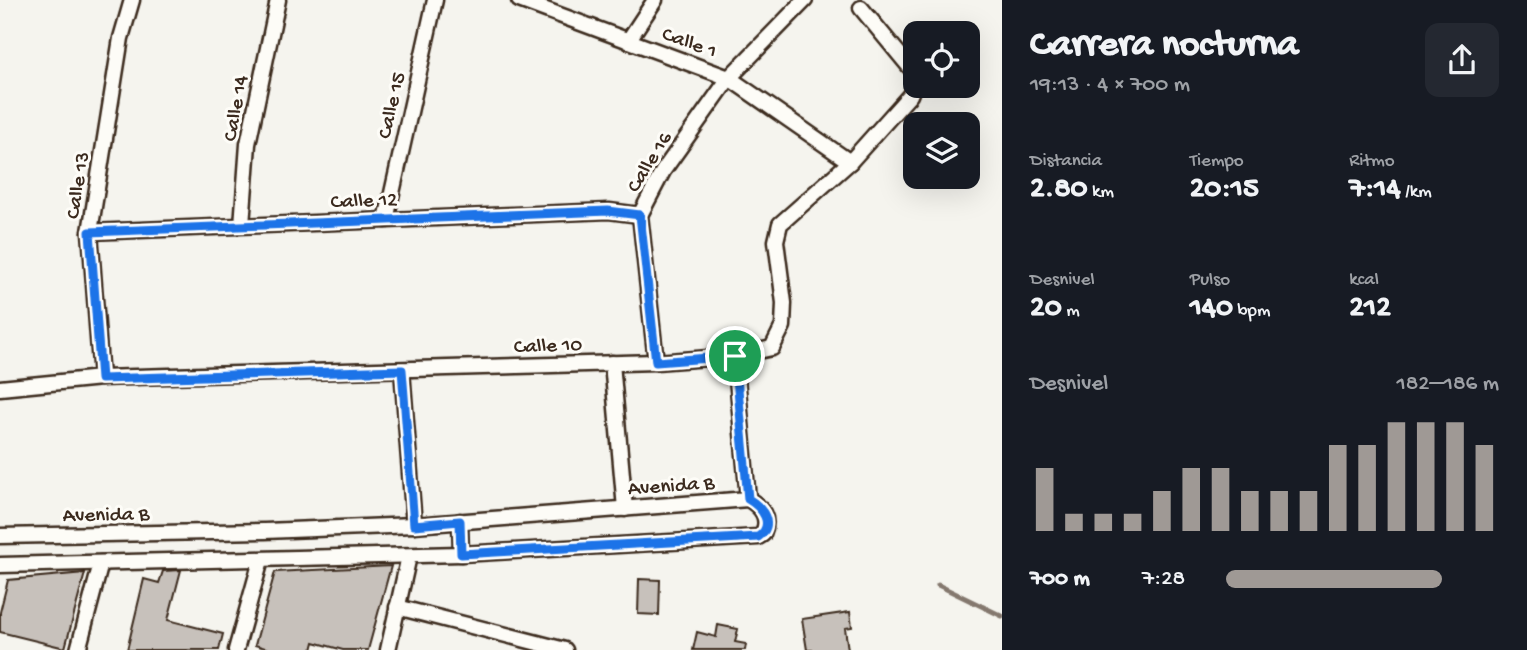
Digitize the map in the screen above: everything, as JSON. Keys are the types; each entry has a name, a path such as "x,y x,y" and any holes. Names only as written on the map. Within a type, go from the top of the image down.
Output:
{"street":[{"name":"Calle 13","path":"101,379 90,232 121,38 132,0"},
{"name":"Calle 14","path":"242,225 248,144 278,0"},
{"name":"Calle 15","path":"386,220 435,0"},
{"name":"Calle 1","path":"519,0 729,78 850,162"},
{"path":"628,41 655,0"},
{"name":"Calle 16","path":"656,362 640,215 663,172 729,78 805,0"},
{"name":"Calle 10","path":"860,8 903,59"},
{"name":"Calle 10","path":"0,388 101,379 656,362 735,356 772,348 783,326 784,303 776,241 780,224 850,162 907,98"},
{"name":"Calle 12","path":"90,232 608,211 640,215"},
{"path":"0,565 409,556 758,537 763,534 766,522 764,512 748,499 735,356"},
{"path":"612,363 625,509"},
{"path":"402,370 414,525"},
{"name":"Avenida B","path":"0,536 414,525 748,499"},
{"path":"460,521 461,554"},
{"path":"388,650 409,556"},
{"path":"236,650 261,560"},
{"path":"78,650 101,563"},
{"path":"397,607 565,650"}],"building":[{"path":"391,566 368,650 343,650 314,642 312,650 272,650 255,645 275,572"},
{"path":"181,570 168,620 223,634 219,650 127,650 144,579 159,583 163,571"},
{"path":"85,573 65,648 0,632 0,612 8,580"},
{"path":"639,579 660,580 659,615 638,614"},
{"path":"850,612 852,627 845,628 848,650 807,650 802,619"},
{"path":"718,625 738,629 735,642 746,644 745,650 693,650 697,632 716,637"}],"waterway":[{"path":"938,585 1002,616"}],"route":[{"path":"608,211 640,215 656,362 735,356 748,499 764,512 766,522 763,534 758,537 461,554 460,521 414,525 402,370 101,379 90,232 608,211"}]}
